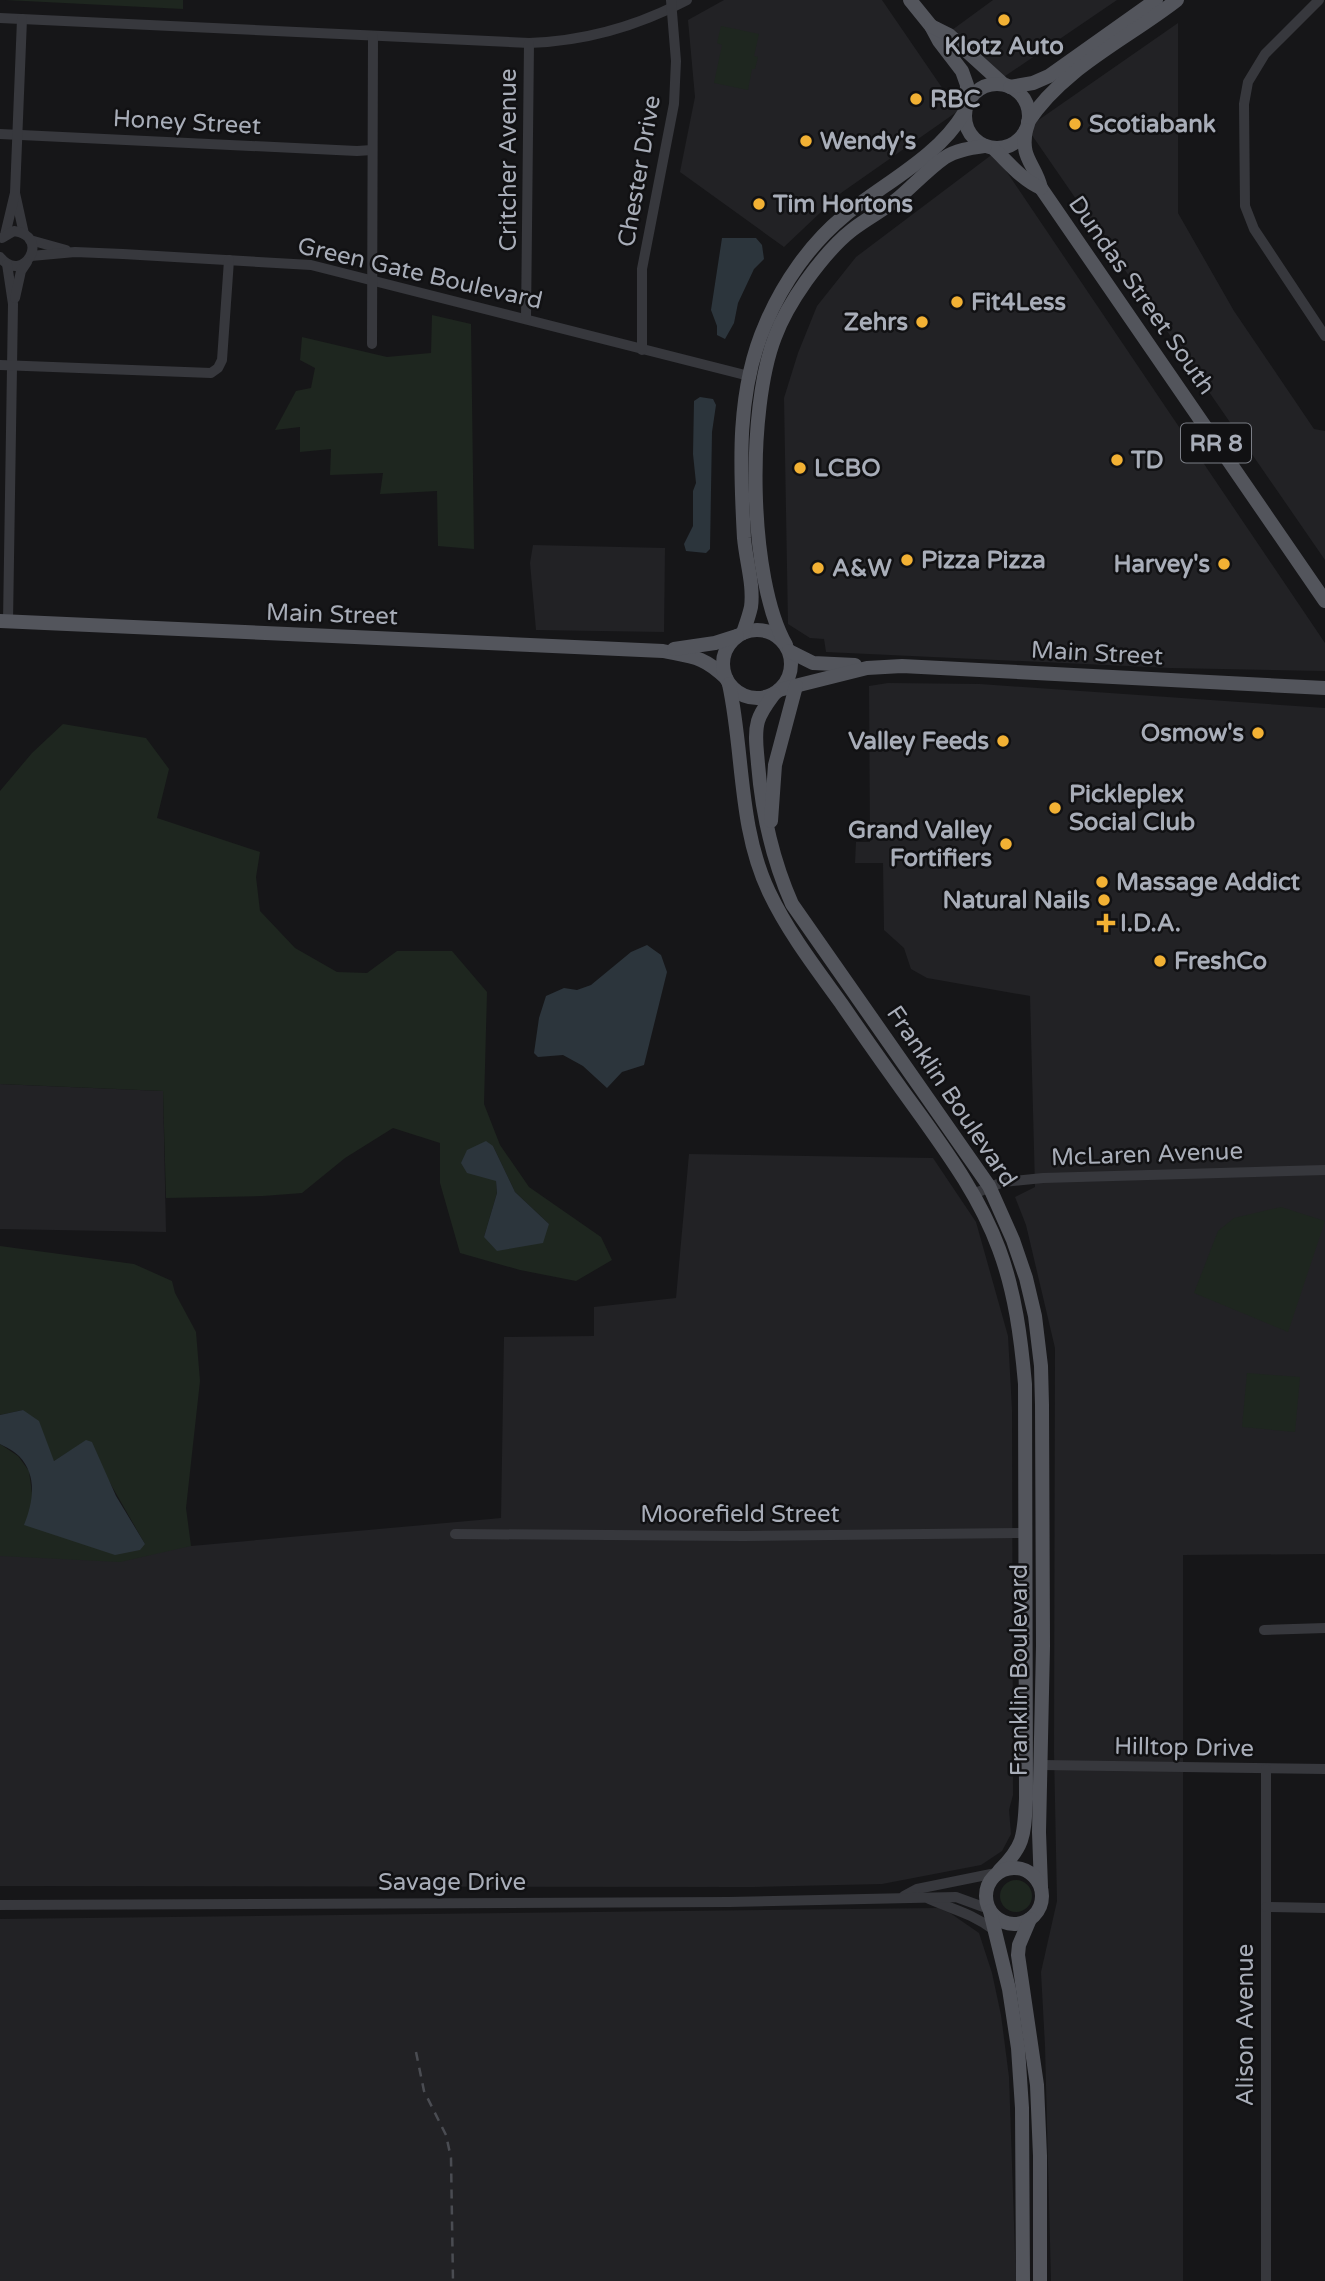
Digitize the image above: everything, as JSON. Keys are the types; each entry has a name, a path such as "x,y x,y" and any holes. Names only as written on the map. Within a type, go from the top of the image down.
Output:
{"main road":[{"path":"910,0 954,58 964,76 969,133 989,147"},
{"path":"1156,0 1049,76 1026,85 983,86 972,94 943,140 842,217 810,250 785,286 769,316 749,376 743,417 744,541 751,608 740,634 725,651 723,669 728,681 741,694 758,698 777,692 790,674 792,664 766,593 761,563 757,512 759,409 763,380 775,337 807,280 852,230 892,203 944,158 964,150 1001,148 1016,142 1042,103 1059,85 1177,0"},
{"path":"931,26 949,34 1007,85 1018,91 1027,105 1027,126"},
{"name":"Dundas Street South","path":"1027,126 1025,153 1038,174 1041,188 1325,601"},
{"name":"Dundas Street South","path":"989,147 1017,170 1027,183 1041,188"},
{"name":"Main Street","path":"4,621 663,651 710,663 728,681"},
{"path":"740,634 762,630 779,638 788,648"},
{"name":"Main Street","path":"663,651 715,643 740,634"},
{"name":"Main Street","path":"788,648 813,663 867,668 942,667 1325,688"},
{"name":"Main Street","path":"777,692 867,668"},
{"name":"Franklin Boulevard","path":"728,681 737,720 746,817 754,853 767,889 796,941 949,1156 973,1194 999,1248 1013,1294 1025,1384 1026,1799 1024,1835 1013,1857 998,1872"},
{"path":"770,843 772,782 786,717 796,686"},
{"name":"Franklin Boulevard","path":"777,692 764,708 756,731 761,802 782,880 793,904 989,1186 1013,1240 1035,1316 1041,1366 1041,1887"},
{"path":"1023,2281 1022,2108 1018,2048 1009,1989 986,1895 998,1872 1014,1868 1031,1873 1041,1887 1041,1905 1030,1919 1019,1945 1018,1955 1035,2064 1039,2118 1040,2281"},
{"path":"989,1910 1004,1922 1013,1924 1030,1919"}],"street":[{"path":"0,18 529,43 597,36 634,25 671,4 687,0"},
{"path":"1319,0 1265,54 1248,82 1244,104 1245,206 1254,229 1325,336"},
{"name":"Chester Drive","path":"642,350 642,269 674,104 676,61 671,4"},
{"path":"1,238 15,193 22,19"},
{"path":"372,344 373,36"},
{"name":"Critcher Avenue","path":"526,319 529,43"},
{"name":"Honey Street","path":"0,134 372,150"},
{"path":"4,621 13,304 21,271 33,248 27,237 15,193"},
{"path":"1,238 14,231 27,237"},
{"name":"Green Gate Boulevard","path":"27,237 75,253"},
{"name":"Green Gate Boulevard","path":"2,259 17,266 29,259 75,253 311,265 749,376"},
{"path":"2,259 13,304"},
{"path":"0,365 211,373 218,368 222,360 229,260"},
{"name":"McLaren Avenue","path":"973,1194 1003,1182 1050,1178 1325,1170"},
{"name":"Moorefield Street","path":"455,1534 757,1536 1025,1533"},
{"path":"1264,1630 1325,1628"},
{"name":"Hilltop Drive","path":"1042,1765 1325,1769"},
{"name":"Alison Avenue","path":"1266,1769 1266,2281"},
{"name":"Savage Drive","path":"904,1896 916,1889 998,1872"},
{"name":"Savage Drive","path":"0,1905 717,1902 904,1896 956,1897 989,1910"},
{"path":"926,1898 962,1910 994,1930"},
{"path":"1265,1907 1325,1908"}],"shaded area":[{"path":"5,0 183,0 183,9"},
{"path":"724,0 882,0 958,111 841,193 784,247 680,172 695,97 688,20"},
{"path":"993,0 1117,0 992,85 952,30"},
{"path":"1178,23 1178,213 1234,311 1314,429 1325,431 1325,560 1027,128"},
{"path":"721,26 759,34 754,56 758,57 755,69 752,69 748,90 714,83 722,45 717,43"},
{"path":"994,153 1325,643 1325,671 1170,668 826,652 824,639 810,638 788,624 784,398 817,306 856,257"},
{"path":"722,238 756,238 762,245 764,259 754,269 738,303 734,323 725,339 717,335 717,326 711,310"},
{"path":"432,315 471,324 474,549 438,546 437,491 380,494 383,473 330,475 331,449 300,452 300,427 275,430 296,391 311,388 315,368 300,360 302,337 387,357 431,353"},
{"path":"700,397 713,399 716,405 712,432 710,549 706,553 686,551 684,544 693,526 693,491 696,483 693,454 694,401"},
{"path":"533,545 665,548 664,632 536,630 530,563"},
{"path":"888,683 980,684 1325,708 1325,1554 1183,1555 1183,2281 1051,2281 1041,1972 1057,1901 1054,1752 1055,1348 1026,1225 1015,1197 1035,1187 1030,996 927,978 911,969 904,948 884,930 883,863 855,863 856,842 870,842 869,686"},
{"path":"63,724 146,738 169,769 157,818 260,852 256,877 260,911 295,948 337,972 367,973 397,951 452,951 487,992 484,1104 500,1145 529,1187 601,1237 612,1260 576,1281 520,1270 460,1253 440,1183 440,1143 393,1128 345,1158 302,1193 166,1198 163,1091 0,1084 0,791 32,753","holes":["493,1146 515,1192 549,1224 484,1237 497,1193"]},
{"path":"647,945 661,955 667,972 644,1065 622,1072 607,1088 583,1066 563,1055 538,1057 534,1053 539,1018 546,996 564,988 577,990 591,985 631,952"},
{"path":"0,1084 163,1091 166,1232 0,1229"},
{"path":"486,1141 493,1146 515,1192 549,1224 543,1243 497,1251 484,1237 497,1193 496,1181 467,1173 461,1163 467,1150"},
{"path":"689,1154 933,1158 976,1222 1008,1336 1012,1410 1013,1795 1009,1810 1011,1834 1002,1851 981,1865 882,1884 754,1887 0,1886 0,1547 191,1546 501,1518 504,1337 594,1336 594,1307 676,1298"},
{"path":"1281,1207 1325,1221 1288,1332 1194,1293 1218,1231 1234,1218"},
{"path":"0,1246 134,1264 172,1281 175,1293 196,1332 200,1381 186,1508 191,1546 120,1562 0,1556 0,1444 18,1456 29,1471 33,1501 25,1525 145,1544 86,1441 54,1461 23,1410 0,1415"},
{"path":"1247,1373 1300,1377 1295,1432 1242,1427"},
{"path":"23,1410 39,1421 54,1461 86,1440 92,1442 116,1496 145,1544 140,1550 115,1555 24,1525 32,1489 29,1472 19,1456 0,1444 0,1415"},
{"path":"1016,1880 1027,1885 1032,1896 1027,1907 1016,1912 1005,1907 1000,1896 1005,1885"},
{"path":"939,1908 979,1933 992,1973 1001,2015 1009,2077 1016,2281 0,2281 0,1919"}],"railway":[{"path":"416,2052 424,2091 446,2135 451,2158 453,2281"}],"place":[{"name":"Klotz Auto","path":"1004,20"},
{"name":"RBC","path":"916,99"},
{"name":"Scotiabank","path":"1075,124"},
{"name":"Wendy's","path":"806,141"},
{"name":"Tim Hortons","path":"759,204"},
{"name":"Fit4Less","path":"957,302"},
{"name":"Zehrs","path":"922,322"},
{"name":"TD","path":"1117,460"},
{"name":"LCBO","path":"800,468"},
{"name":"Pizza Pizza","path":"907,560"},
{"name":"Harvey's","path":"1224,564"},
{"name":"A&W","path":"818,568"},
{"name":"Osmow's","path":"1258,733"},
{"name":"Valley Feeds","path":"1003,741"},
{"name":"Pickleplex Social Club","path":"1055,808"},
{"name":"Grand Valley Fortifiers","path":"1006,844"},
{"name":"Massage Addict","path":"1102,882"},
{"name":"Natural Nails","path":"1104,900"},
{"name":"I.D.A.","path":"1106,923"},
{"name":"FreshCo","path":"1160,961"}]}
